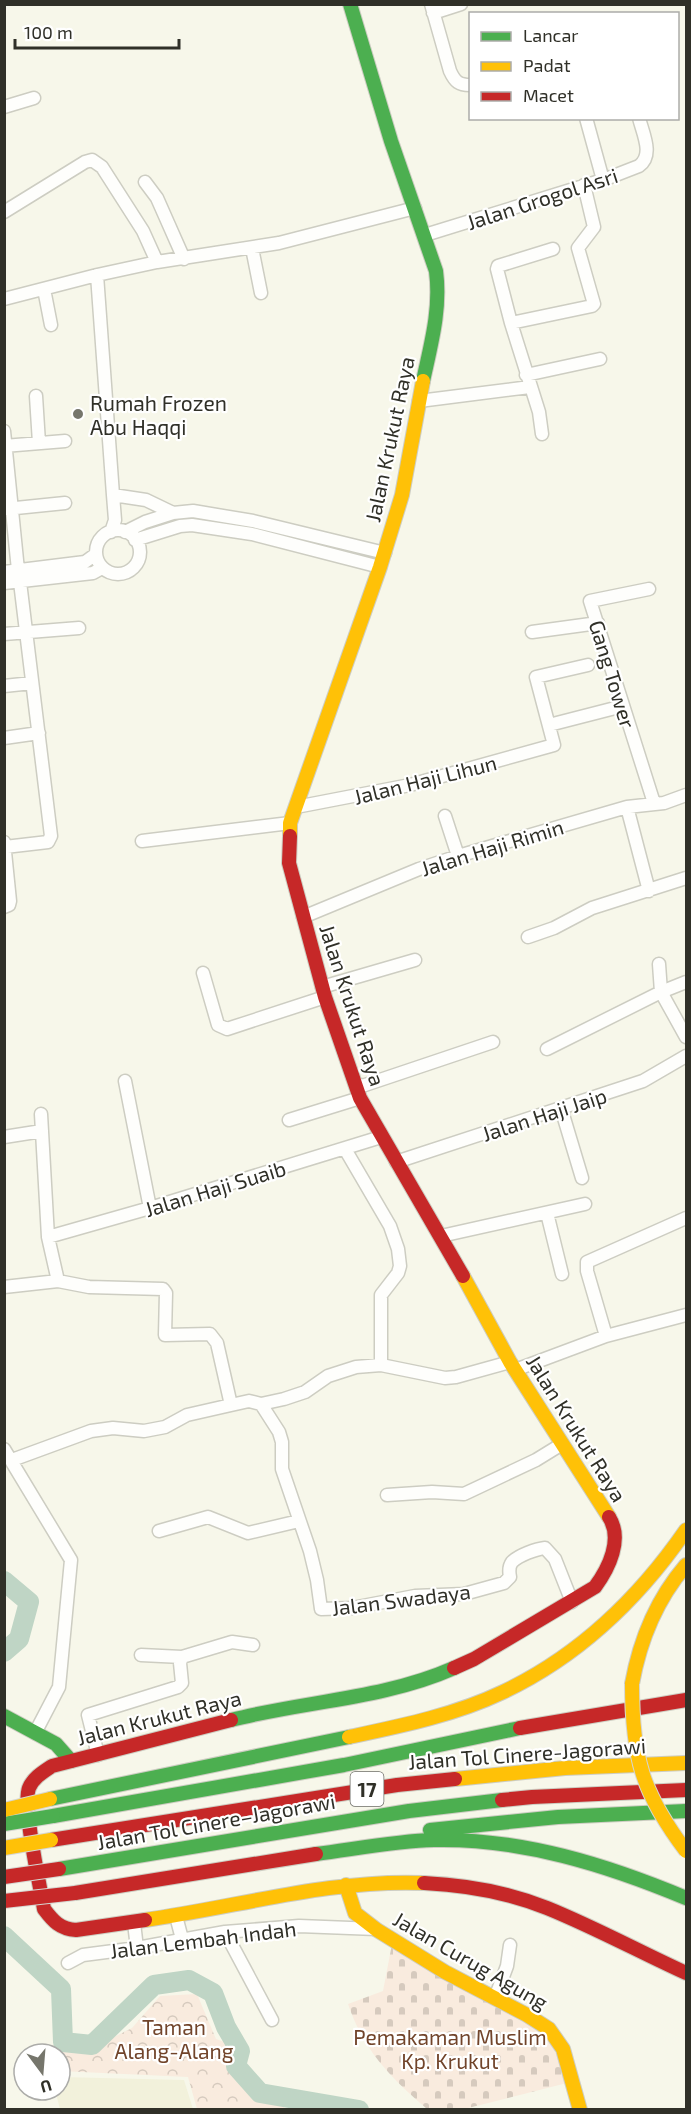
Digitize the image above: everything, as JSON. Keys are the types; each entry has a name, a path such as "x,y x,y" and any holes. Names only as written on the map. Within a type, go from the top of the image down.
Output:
{"main road":[{"name":"Jalan Krukut Raya","path":"350,4 391,141 425,235 438,285 437,317 402,495 385,553 290,823 289,863 323,992 355,1095 441,1236 510,1366 559,1446 612,1522 614,1548 608,1570 595,1587 474,1659 436,1676 363,1695 270,1710 52,1766 39,1774 27,1789 26,1803 44,1909 54,1922 65,1929 76,1930 134,1923 346,1885 396,1882 439,1884 508,1896 546,1908 687,1972"},
{"path":"4,1810 414,1722 473,1704 507,1690 554,1662 598,1630 636,1594 676,1547 687,1530"},
{"path":"687,1565 675,1577 655,1607 637,1653 632,1684 631,1722 636,1758 648,1793 665,1825 687,1851"},
{"path":"4,1824 182,1795 514,1729 687,1700"},
{"path":"4,1716 56,1744 71,1761"},
{"name":"Jalan Tol Cinere-Jagorawi","path":"4,1848 397,1785 565,1768 687,1763"},
{"name":"Jalan Tol Cinere–Jagorawi","path":"4,1877 409,1811 532,1797 687,1790"},
{"path":"286,1858 367,1838 483,1823 601,1814 687,1811"},
{"path":"4,1900 75,1893 184,1877 286,1858 410,1842 447,1840 512,1846 580,1859 638,1877 687,1898"},
{"name":"Jalan Curug Agung","path":"346,1885 356,1913 377,1930 445,1972 549,2029 563,2049 580,2109"}],"street":[{"path":"461,4 432,9 455,81 462,85 469,85"},
{"path":"4,107 34,98"},
{"path":"587,120 603,180"},
{"name":"Jalan Grogol Asri","path":"425,235 603,180 643,163 647,148 640,120"},
{"path":"4,212 85,162 92,160 102,166 143,231 157,262"},
{"path":"145,182 157,198 184,259"},
{"path":"511,323 594,304 578,248 594,227 584,186"},
{"path":"4,299 157,262 252,248 415,208"},
{"path":"252,248 261,293"},
{"path":"542,434 538,412 497,272 498,266 553,249"},
{"path":"97,275 113,495 121,531 139,552 132,569 126,572 114,574 102,568 96,554 98,543 105,534 121,531 192,525 252,534 380,567"},
{"path":"44,289 51,325"},
{"path":"419,401 528,381 600,359"},
{"path":"36,396 39,443"},
{"path":"4,431 8,509 19,576 51,836 48,842 5,847"},
{"path":"5,446 65,441"},
{"path":"113,495 146,500 176,512 253,521 385,553"},
{"path":"8,509 65,503"},
{"path":"176,512 180,526"},
{"path":"121,531 176,512"},
{"path":"4,583 19,576 85,562 96,554"},
{"path":"4,572 19,576 93,573 102,568"},
{"name":"Gang Tower","path":"649,589 590,602 654,803"},
{"path":"532,632 598,623"},
{"path":"4,634 79,628"},
{"path":"588,665 536,677 549,725 623,706"},
{"path":"4,686 32,683"},
{"name":"Jalan Haji Lihun","path":"296,807 410,786 554,745 549,725"},
{"path":"4,738 39,733"},
{"name":"Jalan Haji Rimin","path":"303,917 419,869 458,856 627,807 664,803 687,795"},
{"path":"627,807 649,891"},
{"path":"445,816 458,856"},
{"path":"142,841 290,823"},
{"path":"4,842 10,901 9,906 4,907"},
{"path":"528,937 554,928 592,908 687,878"},
{"path":"203,974 218,1025 227,1029 415,960"},
{"path":"659,964 661,992 687,1037"},
{"path":"547,1049 661,992 687,982"},
{"path":"289,1120 326,1109 355,1095 365,1085 493,1042"},
{"name":"Jalan Haji Jaip","path":"396,1162 643,1081 687,1056"},
{"path":"125,1081 150,1208"},
{"path":"561,1108 582,1178"},
{"path":"41,1114 48,1237 58,1281"},
{"path":"4,1137 42,1131"},
{"name":"Jalan Haji Suaib","path":"48,1237 381,1137"},
{"path":"349,1147 390,1226 398,1248 400,1266 398,1273 381,1294 381,1365"},
{"path":"441,1236 585,1204"},
{"path":"547,1213 562,1274"},
{"path":"606,1336 587,1271 587,1262 687,1218"},
{"path":"4,1287 58,1281 89,1287 163,1289 166,1293 165,1335 210,1334 217,1343 231,1405"},
{"path":"12,1460 91,1431 113,1428 144,1431 165,1427 187,1415 249,1401 261,1404 304,1392 328,1376 356,1367 381,1365 445,1378 456,1377 510,1366 606,1336 687,1315"},
{"name":"Jalan Swadaya","path":"261,1404 279,1432 282,1442 282,1469 315,1570 321,1609 352,1608 416,1596 464,1594 504,1583 510,1577 509,1568 513,1562 537,1549 545,1548 555,1559 572,1602"},
{"path":"387,1495 432,1492 464,1494 536,1460 559,1446"},
{"path":"4,1449 71,1560 59,1687 35,1733"},
{"path":"159,1531 208,1517 248,1533 299,1521"},
{"path":"141,1655 182,1657 232,1642 253,1645"},
{"path":"98,1755 88,1714 178,1687 182,1683 180,1664 182,1657"},
{"path":"176,1916 182,1939"},
{"path":"134,1923 137,1948"},
{"name":"Jalan Lembah Indah","path":"68,1963 83,1955 225,1932 299,1926 377,1930"},
{"path":"225,1932 272,2020"},
{"path":"495,1998 507,1966 510,1945"}],"shaded area":[{"path":"72,2077 184,2080 193,2109 60,2109 58,2102 72,2102"}],"green space":[{"name":"Pemakaman Muslim Kp. Krukut","path":"392,1944 550,2037 567,2083 464,2109 427,2109 401,2086 370,2049 354,2021 348,2004 383,1991"},
{"name":"Taman Alang-Alang","path":"197,1994 216,2039 230,2044 235,2052 233,2069 258,2098 288,2103 283,2109 197,2109 188,2077 72,2072 72,2048 95,2051 104,2042 132,2028 160,1996"}],"waterway":[{"path":"4,1581 29,1602 19,1639 4,1652"},
{"path":"4,1936 61,1989 63,2042 92,2045 154,1985 189,1980 213,1993 226,2027 240,2051 236,2066 260,2093 359,2110"}],"traffic: fast":[{"path":"350,4 391,141 436,271 436,313 423,381"},
{"path":"231,1720 400,1687 454,1668"},
{"path":"4,1716 56,1744 71,1761"},
{"path":"53,1816 344,1765 520,1728"},
{"path":"50,1799 349,1737"},
{"path":"59,1869 409,1811 502,1800"},
{"path":"430,1830 558,1817 686,1811"},
{"path":"4,1824 53,1816"},
{"path":"316,1854 434,1840 499,1844 563,1856 626,1875 686,1898"}],"traffic: slow":[{"path":"290,836 290,823 380,567 402,495 423,381"},
{"path":"463,1276 510,1362 609,1517"},
{"path":"349,1737 408,1724 466,1707 503,1692 531,1677 582,1643 605,1623 648,1579 686,1530"},
{"path":"632,1684 635,1667 651,1621 666,1592 686,1565"},
{"path":"632,1684 634,1733 642,1773 659,1811 686,1851"},
{"path":"455,1779 565,1768 686,1763"},
{"path":"4,1810 50,1799"},
{"path":"4,1848 51,1840"},
{"path":"145,1920 354,1885 424,1883"},
{"path":"346,1885 355,1913 377,1930 445,1972 549,2029 563,2049 580,2110"}],"traffic: jam":[{"path":"290,836 289,863 325,997 360,1098 463,1276"},
{"path":"454,1668 474,1659 595,1587 609,1562 614,1544 615,1535 609,1517"},
{"path":"520,1728 686,1700"},
{"path":"145,1920 76,1930 57,1924 44,1909 32,1847 27,1798 29,1788 36,1778 52,1766 231,1720"},
{"path":"51,1840 397,1785 455,1779"},
{"path":"502,1800 686,1790"},
{"path":"75,1893 316,1854"},
{"path":"4,1877 59,1869"},
{"path":"424,1883 487,1891 533,1903 582,1923 686,1973"},
{"path":"4,1901 75,1893"}],"place":[{"name":"Rumah Frozen Abu Haqqi","path":"78,414"}]}
